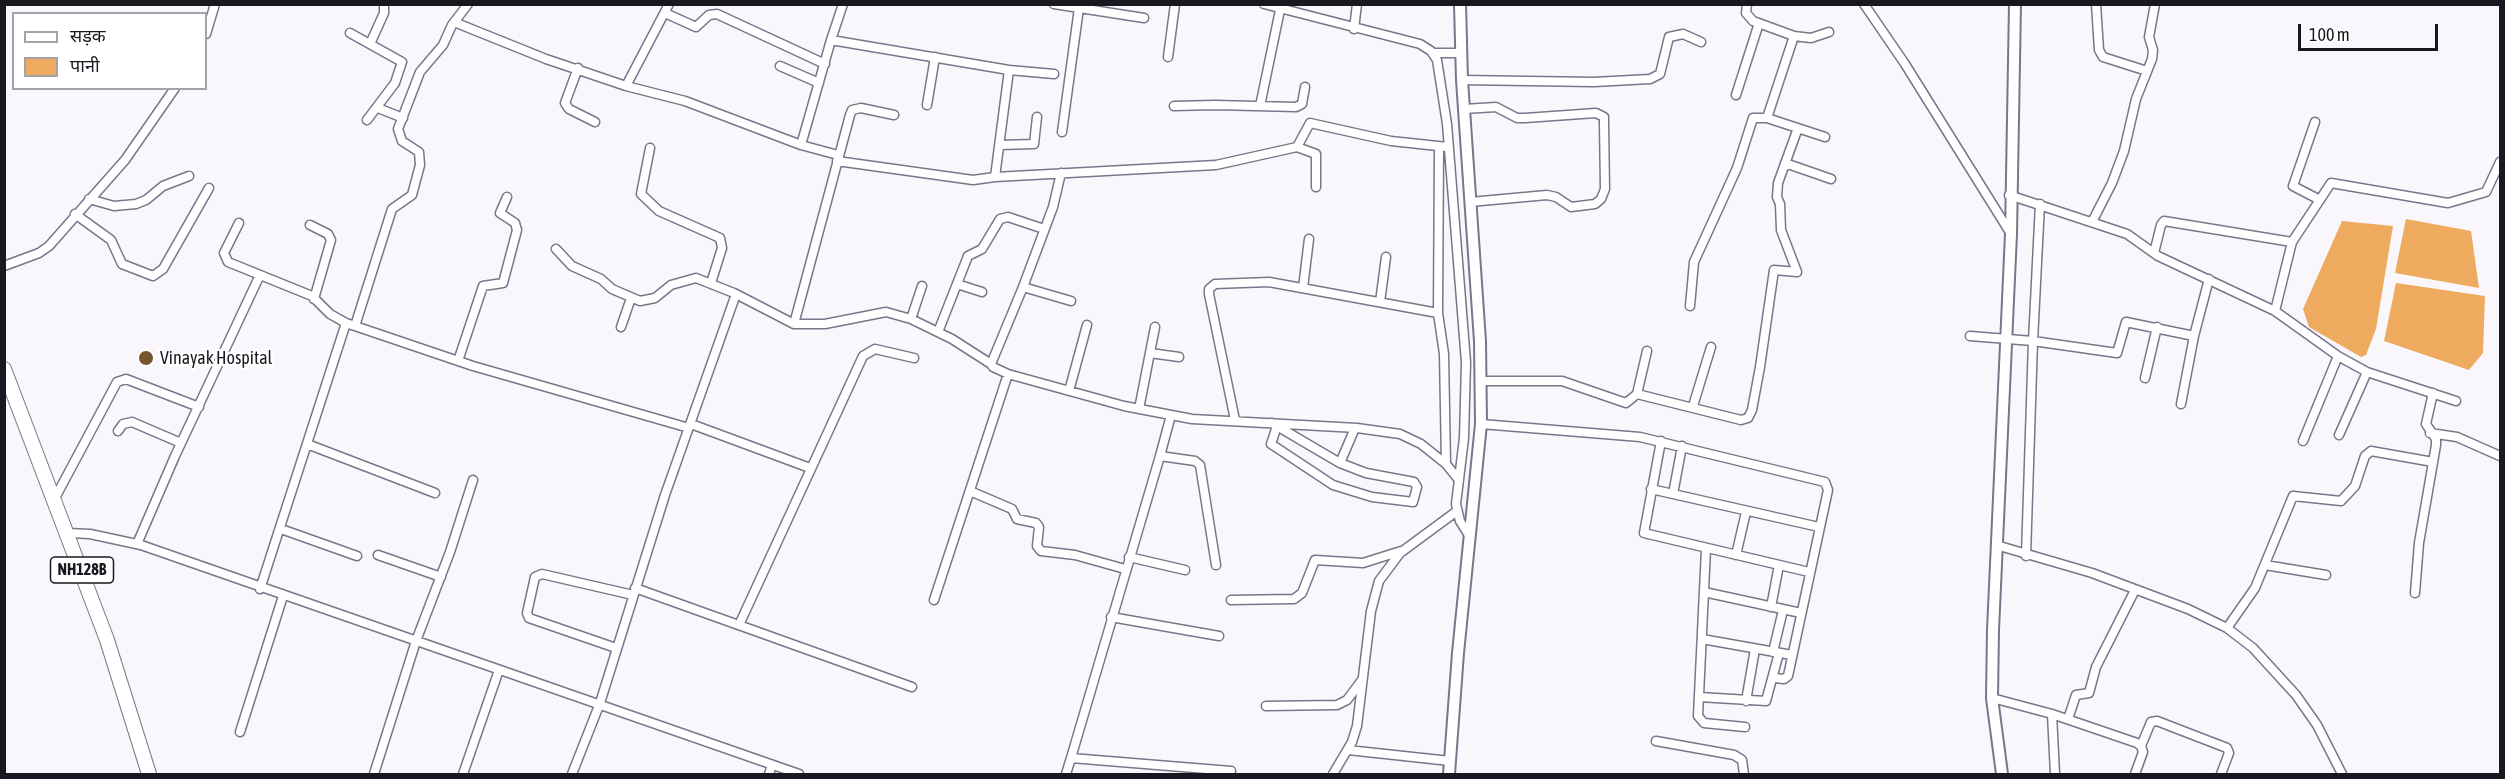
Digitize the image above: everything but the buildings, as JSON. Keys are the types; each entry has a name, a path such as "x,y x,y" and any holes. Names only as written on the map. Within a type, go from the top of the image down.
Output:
{"highway":[{"name":"NH128B","path":"4,369 55,498 123,686 149,774"}],"street":[{"path":"207,31 216,4"},
{"path":"370,44 384,13 384,4"},
{"path":"260,589 307,444 392,209 412,195 420,165 417,149 399,138 398,129 420,72 443,45 454,22 468,4"},
{"path":"801,145 843,4"},
{"path":"1054,4 1144,18"},
{"path":"1168,57 1175,4"},
{"path":"1264,4 1354,29 1420,44 1433,53 1437,60 1442,81 1443,147 1438,313 1444,354 1446,464"},
{"path":"1354,29 1356,4"},
{"path":"1449,774 1481,424 1482,381 1462,80 1460,4"},
{"path":"1747,4 1749,17 1794,36 1811,38 1829,32"},
{"path":"1864,4 2011,234"},
{"path":"2001,773 1992,698 2004,339 2011,234 2009,195 2015,4"},
{"path":"2096,4 2099,50 2103,57 2147,71"},
{"path":"2092,222 2120,162 2136,99 2153,53 2149,37 2155,4"},
{"path":"1062,132 1078,8"},
{"path":"626,86 667,9 696,27 709,15 717,14 825,64"},
{"path":"1260,106 1280,10"},
{"path":"454,22 546,59 626,86 685,101 837,158 963,179 1216,165 1297,147 1316,154 1316,187"},
{"path":"1736,95 1759,23"},
{"path":"350,33 402,62 395,82 367,120"},
{"path":"1462,80 1594,82 1650,79 1660,74 1670,37 1683,34 1701,42"},
{"path":"1767,118 1794,36"},
{"path":"831,40 1009,70 1054,74"},
{"path":"1433,53 1461,53"},
{"path":"927,105 935,57"},
{"path":"780,66 819,83"},
{"path":"578,68 565,103 569,109 595,122"},
{"path":"995,177 1009,70"},
{"path":"1174,106 1300,106 1304,101 1305,87"},
{"path":"4,266 39,253 49,246 125,160 174,90"},
{"path":"378,108 402,118"},
{"path":"794,324 837,158 852,110 861,108 894,115"},
{"path":"1464,109 1496,108 1525,118 1596,113 1604,117 1605,189 1601,200 1595,204 1571,207 1556,196 1547,195 1470,202"},
{"path":"999,145 1034,144 1037,117"},
{"path":"1690,306 1694,262 1737,168 1753,118 1767,118 1825,137"},
{"path":"2315,122 2293,186 2320,200"},
{"path":"1297,147 1310,123 1391,141 1443,147"},
{"path":"1637,394 1693,406 1741,420 1748,418 1752,410 1774,270 1797,272 1781,230 1780,204 1777,197 1778,183 1798,128"},
{"path":"1443,147 1466,362 1464,438 1457,511 1470,537"},
{"path":"650,148 641,194 659,211 720,238 722,248 711,283"},
{"path":"2275,311 2292,242 2331,183 2448,203 2486,192 2500,162"},
{"path":"1785,163 1831,179"},
{"path":"991,364 1023,287 1061,173"},
{"path":"89,199 114,206 136,204 146,200 163,186 189,176"},
{"path":"75,214 111,240 122,264 153,276 163,269 208,188"},
{"path":"2009,195 2127,234 2154,253 2275,311 2338,356 2367,372 2456,401"},
{"path":"458,361 483,286 503,283 517,230 516,223 501,215 507,197"},
{"path":"2026,556 2040,204"},
{"path":"938,332 968,256 980,251 1000,219 1008,218 1044,229"},
{"path":"2154,253 2164,221 2292,242"},
{"path":"239,223 224,256 228,262 314,299 330,314 351,324 458,361 690,426 810,468"},
{"path":"310,225 328,234 331,240 314,299"},
{"path":"1303,288 1309,239"},
{"path":"556,249 572,266 601,279 612,289 640,302 651,300 671,285 688,279 711,283 794,324 825,324 875,312 886,312 911,319 938,332 967,347 1008,374 1139,409 1196,419 1387,431 1411,438 1446,464 1459,480"},
{"path":"1380,302 1386,257"},
{"path":"137,544 181,443 259,277"},
{"path":"2181,404 2194,336 2209,279"},
{"path":"1235,420 1209,289 1215,284 1258,281 1438,313"},
{"path":"957,284 982,292"},
{"path":"911,319 922,286"},
{"path":"1023,287 1071,301"},
{"path":"572,774 600,703 634,591 736,294"},
{"path":"621,327 631,298"},
{"path":"1970,336 2033,341 2117,353 2126,322 2194,336"},
{"path":"1069,391 1088,325"},
{"path":"1139,409 1155,327"},
{"path":"2145,378 2157,327"},
{"path":"1693,406 1711,346"},
{"path":"739,625 810,468 866,352 875,349 914,357"},
{"path":"1482,381 1562,381 1578,385 1614,401 1626,403 1637,394 1647,351"},
{"path":"1150,353 1179,357"},
{"path":"2302,441 2338,356"},
{"path":"2339,435 2367,372"},
{"path":"934,600 1008,374"},
{"path":"55,498 117,382 121,379 133,381 199,407"},
{"path":"2415,593 2419,543 2436,439 2430,433 2426,420 2433,393"},
{"path":"1066,774 1171,415"},
{"path":"118,431 123,424 132,422 181,443"},
{"path":"1274,424 1340,464 1366,473 1414,482 1417,487 1413,502 1372,497 1333,485 1270,444 1274,424"},
{"path":"1481,424 1625,435 1661,441 1825,482 1827,490 1792,655 1786,678 1774,678"},
{"path":"1340,464 1355,428"},
{"path":"2430,433 2457,437 2500,456"},
{"path":"1661,441 1644,533 1809,572"},
{"path":"307,444 435,493"},
{"path":"1673,494 1682,446"},
{"path":"2227,628 2255,588 2293,496 2332,502 2341,501 2355,486 2365,456 2371,451 2433,462"},
{"path":"1160,456 1195,461 1200,465 1216,565"},
{"path":"374,774 416,641 441,577 472,480"},
{"path":"1651,489 1819,527"},
{"path":"970,491 1012,509 1017,519 1036,523 1039,527 1037,546 1041,551 1075,555 1125,569"},
{"path":"1333,774 1348,750 1357,726 1371,611 1379,581 1405,550 1457,511"},
{"path":"1736,555 1746,512"},
{"path":"281,529 357,556"},
{"path":"68,533 90,534 137,544 206,567 260,589 600,703 770,770 799,774"},
{"path":"1996,545 2026,556 2092,573 2188,609 2227,628 2253,648 2296,695 2317,725 2342,774"},
{"path":"1706,549 1698,716 1704,723 1745,727"},
{"path":"1231,600 1294,599 1302,594 1315,560 1363,563 1405,550"},
{"path":"378,555 441,577"},
{"path":"1129,557 1185,570"},
{"path":"1771,607 1779,565"},
{"path":"2265,565 2326,575"},
{"path":"616,648 529,618 527,613 535,577 543,574 634,591 739,625 912,687"},
{"path":"2068,719 2076,695 2089,693 2096,667 2135,590"},
{"path":"1704,592 1801,613"},
{"path":"240,732 283,596"},
{"path":"1699,697 1766,702 1774,678 1783,609"},
{"path":"1111,617 1219,636"},
{"path":"1702,639 1792,655"},
{"path":"1746,701 1755,649"},
{"path":"463,774 499,670"},
{"path":"1266,706 1338,705 1347,700 1363,678"},
{"path":"1992,698 2068,719 2141,746"},
{"path":"2052,714 2055,774"},
{"path":"2135,774 2142,759 2141,746 2151,722 2157,721 2227,748 2229,753 2221,774"},
{"path":"1656,741 1734,755 1742,760 1744,774"},
{"path":"1348,750 1450,761"},
{"path":"1071,758 1231,771"}],"water":[{"path":"2406,219 2471,231 2479,288 2395,273"},
{"path":"2342,221 2393,226 2376,329 2366,355 2361,357 2309,327 2303,309"},
{"path":"2396,283 2485,296 2483,353 2469,370 2384,341"}],"place":[{"name":"Vinayak Hospital","path":"146,358"}]}
